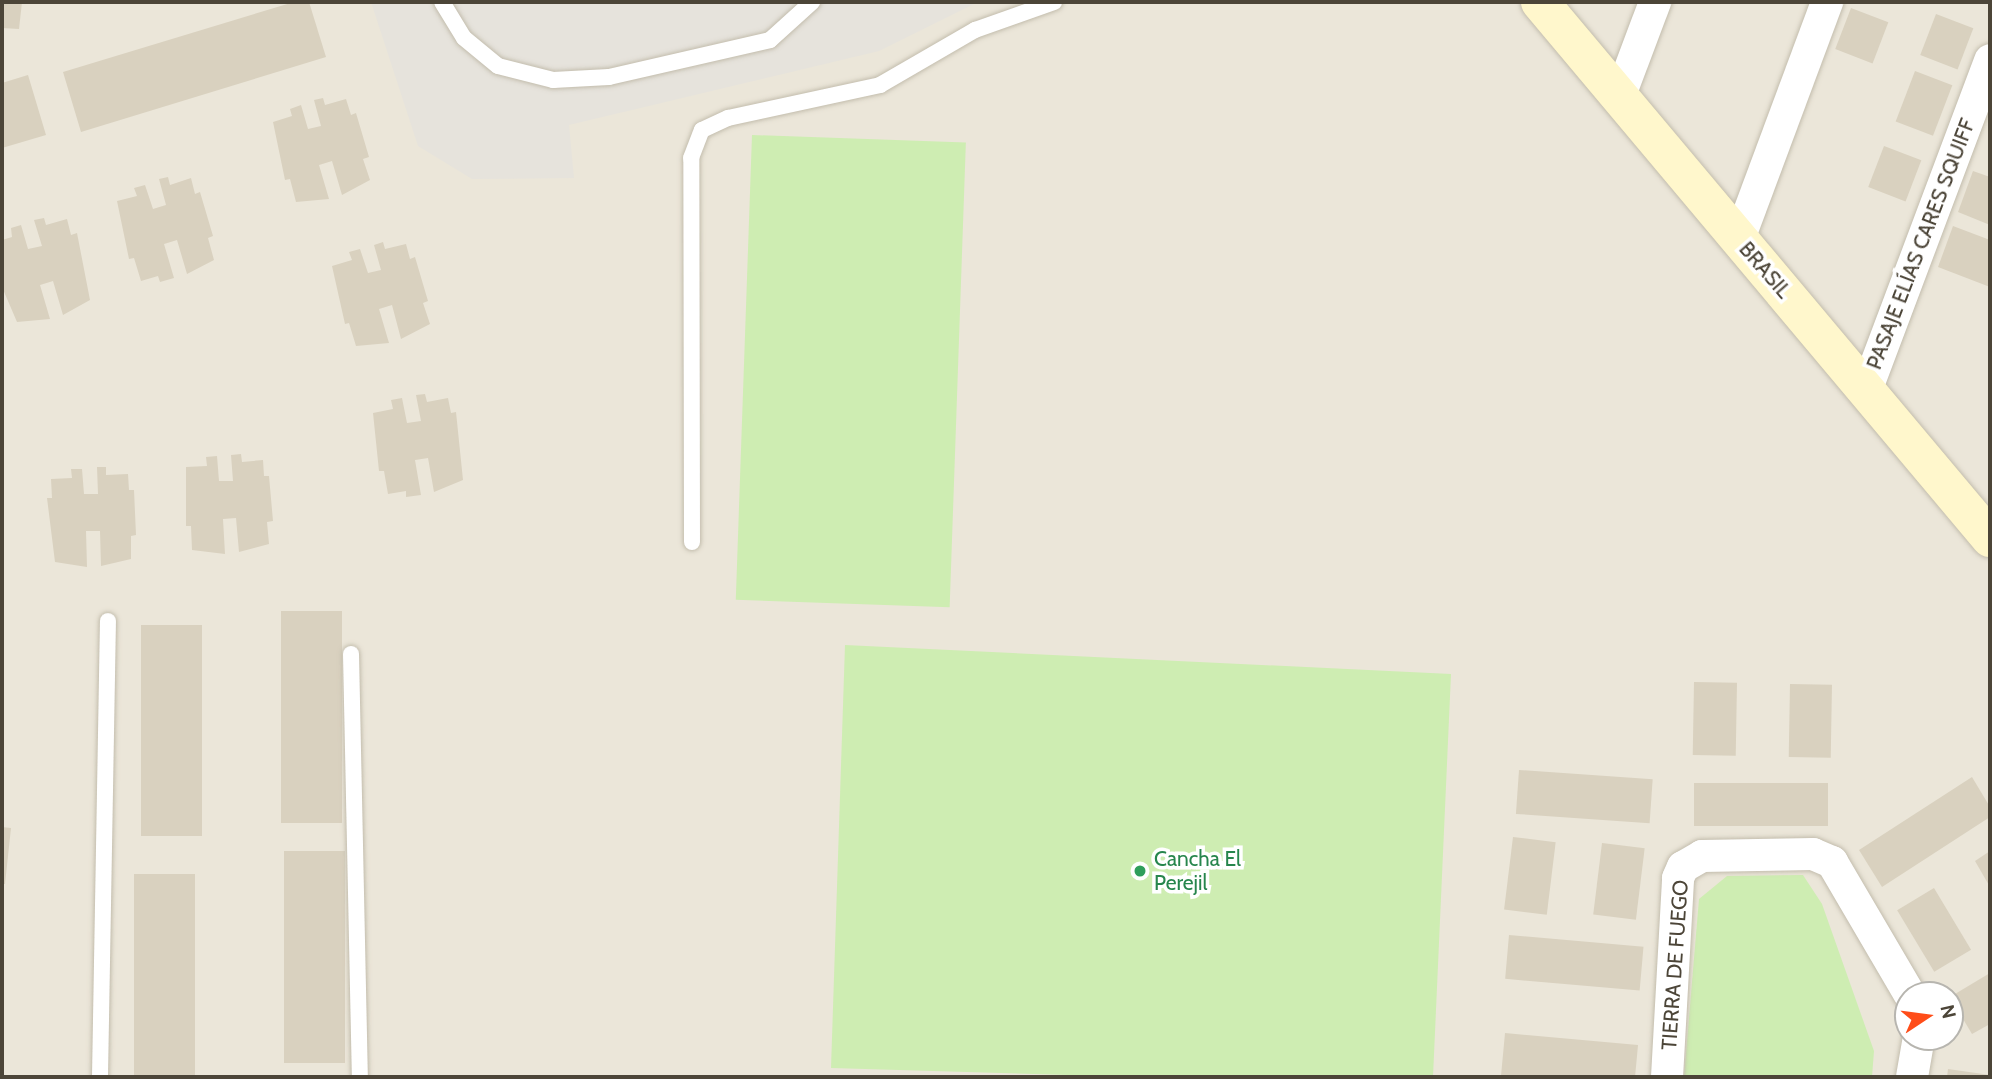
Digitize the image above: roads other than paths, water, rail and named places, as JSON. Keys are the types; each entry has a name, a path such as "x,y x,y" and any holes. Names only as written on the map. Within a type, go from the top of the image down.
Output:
{"main road":[{"name":"BRASIL","path":"1540,2 1867,388 1990,538"}],"street":[{"path":"1619,98 1656,2"},
{"path":"1739,239 1827,2"},
{"name":"PASAJE ELÍAS CARES SQUIFF","path":"1867,388 1990,60"},
{"name":"TIERRA DE FUEGO","path":"1667,1077 1678,878 1683,867 1702,856 1813,854 1832,862 1902,981"},
{"path":"1912,1077 1917,1051"}],"lane":[{"path":"442,2 464,38 498,66 553,80 609,77 770,40 812,2"},
{"path":"692,542 691,158 702,130 727,118 880,85 975,30 1054,2"},
{"path":"100,1077 108,621"},
{"path":"351,654 360,1077"}],"place":[{"name":"Cancha El Perejil","path":"1140,871"}]}
